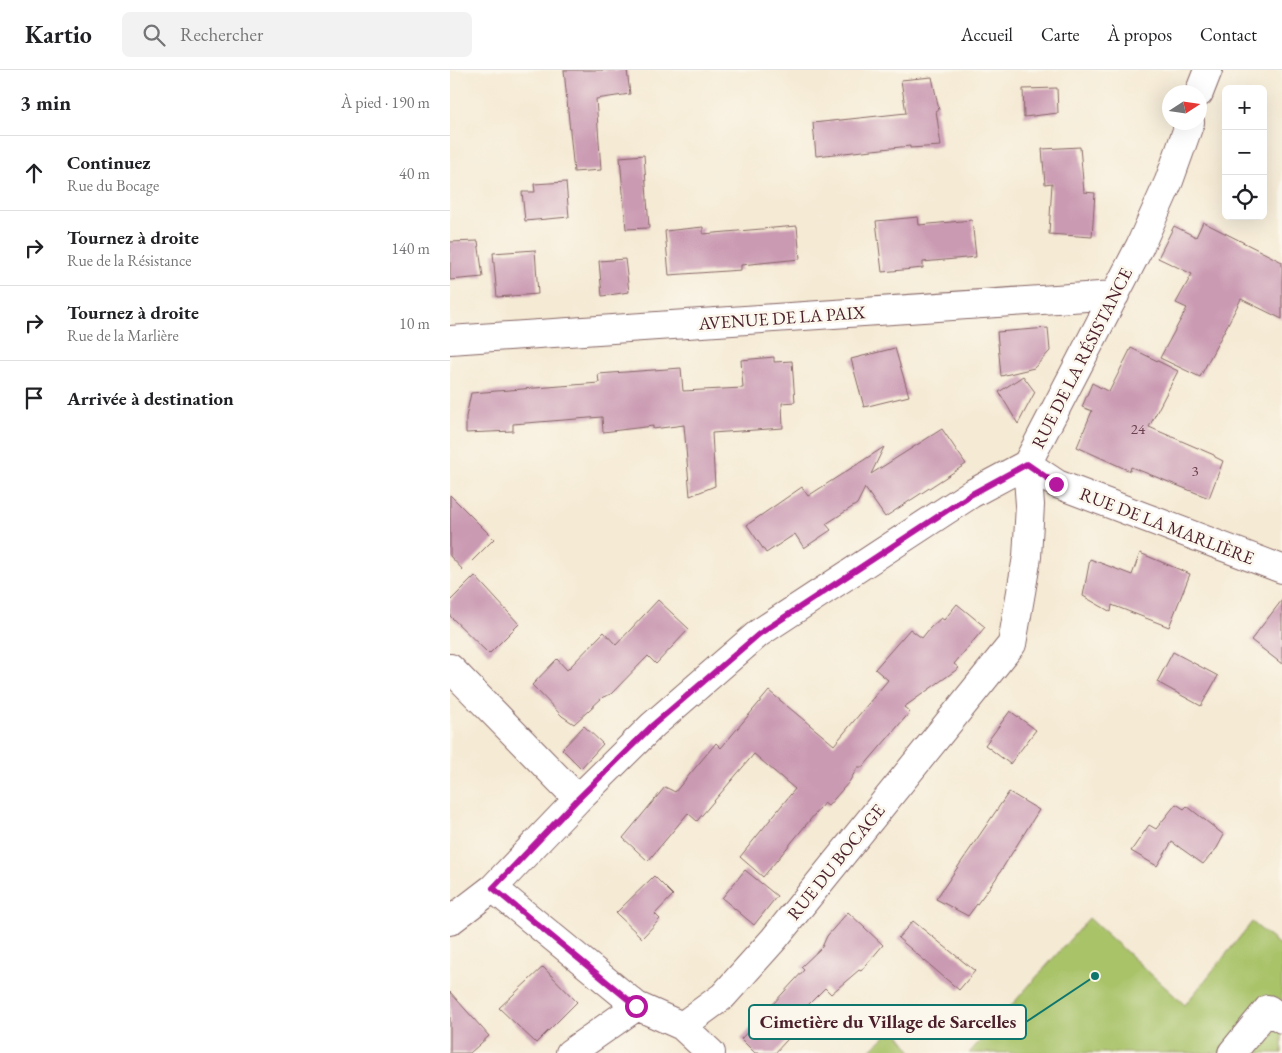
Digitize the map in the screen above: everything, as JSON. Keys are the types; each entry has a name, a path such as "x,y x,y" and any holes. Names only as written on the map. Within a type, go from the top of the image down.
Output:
{"street":[{"path":"1203,85 1208,70"},
{"name":"RUE DE LA RÉSISTANCE","path":"450,922 493,888 578,799 653,725 759,634 972,494 1027,464 1140,246 1170,181 1187,130"},
{"name":"AVENUE DE LA PAIX","path":"450,340 1115,295"},
{"name":"RUE DE LA MARLIÈRE","path":"1027,464 1056,484 1282,569"},
{"name":"RUE DU BOCAGE","path":"682,1026 723,996 774,939 1012,644 1027,557 1030,505 1027,464"},
{"path":"450,668 578,799"},
{"path":"493,888 636,1006 682,1026 711,1053"},
{"path":"570,1053 636,1006"},
{"path":"1232,1053 1268,1009 1282,1019"}],"green space":[{"path":"1089,918 1185,1005 1252,922 1282,947 1282,1053 969,1053"},
{"path":"894,1028 913,1053 867,1053"}],"building":[{"path":"564,70 627,70 630,94 596,99 601,170 574,172"},
{"path":"932,77 939,110 936,110 941,146 910,148 910,146 816,156 813,123 906,113 901,80"},
{"path":"1057,88 1058,113 1024,117 1023,89"},
{"path":"1080,147 1084,192 1095,193 1092,237 1049,234 1052,183 1045,184 1042,149"},
{"path":"644,155 649,228 626,229 620,157"},
{"path":"566,182 569,217 525,221 522,192 535,192 534,184"},
{"path":"918,217 919,225 972,220 976,257 923,262 923,268 882,272 876,221"},
{"path":"1203,222 1282,262 1282,319 1241,299 1200,377 1160,358 1187,308 1176,303 1192,274 1158,258 1174,226 1196,237"},
{"path":"797,226 800,259 741,265 741,270 669,275 665,231 703,227 703,234"},
{"path":"478,241 483,277 450,280 450,242"},
{"path":"535,250 538,294 497,297 493,253"},
{"path":"625,259 629,292 602,296 599,261"},
{"path":"1048,328 1050,351 1034,368 1001,376 997,332"},
{"path":"895,348 909,396 864,407 851,359"},
{"path":"1131,348 1178,371 1149,427 1214,455 1223,461 1209,498 1131,467 1130,471 1077,447 1092,411 1082,407 1092,383 1109,392"},
{"path":"774,357 774,362 792,361 795,402 782,403 783,428 712,433 715,486 690,496 684,425 653,429 653,426 603,432 602,417 513,424 513,431 466,433 466,417 471,393 599,383 598,374 681,368 683,391 743,388 741,360"},
{"path":"1023,376 1035,392 1018,424 999,392"},
{"path":"942,429 966,464 885,517 865,488 857,504 826,524 831,530 804,548 795,534 766,553 747,525 802,487 808,496 884,447 871,474"},
{"path":"450,495 494,539 463,570 450,556"},
{"path":"1140,553 1190,574 1169,627 1112,605 1111,612 1083,596 1090,559 1132,575"},
{"path":"475,576 519,624 489,654 450,616 450,601"},
{"path":"658,600 689,629 656,664 648,656 611,694 603,697 574,724 562,716 532,685 557,659 567,670 604,632 616,645"},
{"path":"1282,600 1282,664 1251,640"},
{"path":"957,604 985,627 954,664 959,668 904,707 910,712 863,767 858,767 849,782 828,806 824,803 763,877 740,857 795,789 754,754 697,821 688,813 648,861 623,838 665,787 675,792 716,743 721,748 769,691 834,745 888,680 875,669 910,629 922,638 941,618 944,620"},
{"path":"1173,652 1218,676 1201,706 1157,682"},
{"path":"1010,711 1036,730 1010,764 985,745"},
{"path":"584,726 603,744 581,768 562,749"},
{"path":"1009,792 1039,810 995,880 968,916 936,899"},
{"path":"1176,804 1184,809 1187,806 1224,835 1217,848 1203,864 1172,842 1157,866 1131,851 1149,825 1156,829"},
{"path":"745,870 777,896 754,925 722,898"},
{"path":"654,876 673,895 655,914 660,919 642,938 616,913"},
{"path":"848,912 883,945 861,971 859,970 831,994 825,988 789,1024 796,1030 775,1053 755,1053 741,1039 804,970 801,967 822,947 827,936"},
{"path":"913,921 975,971 959,990 898,938"},
{"path":"543,967 577,1002 536,1043 499,1008"},
{"path":"450,992 489,1036 470,1053 450,1053"}],"place":[{"name":"Cimetière du Village de Sarcelles","path":"1095,976"}],"route":[{"path":"636,1006 493,888 578,799 653,725 759,634 972,494 1027,464 1056,484"}]}
